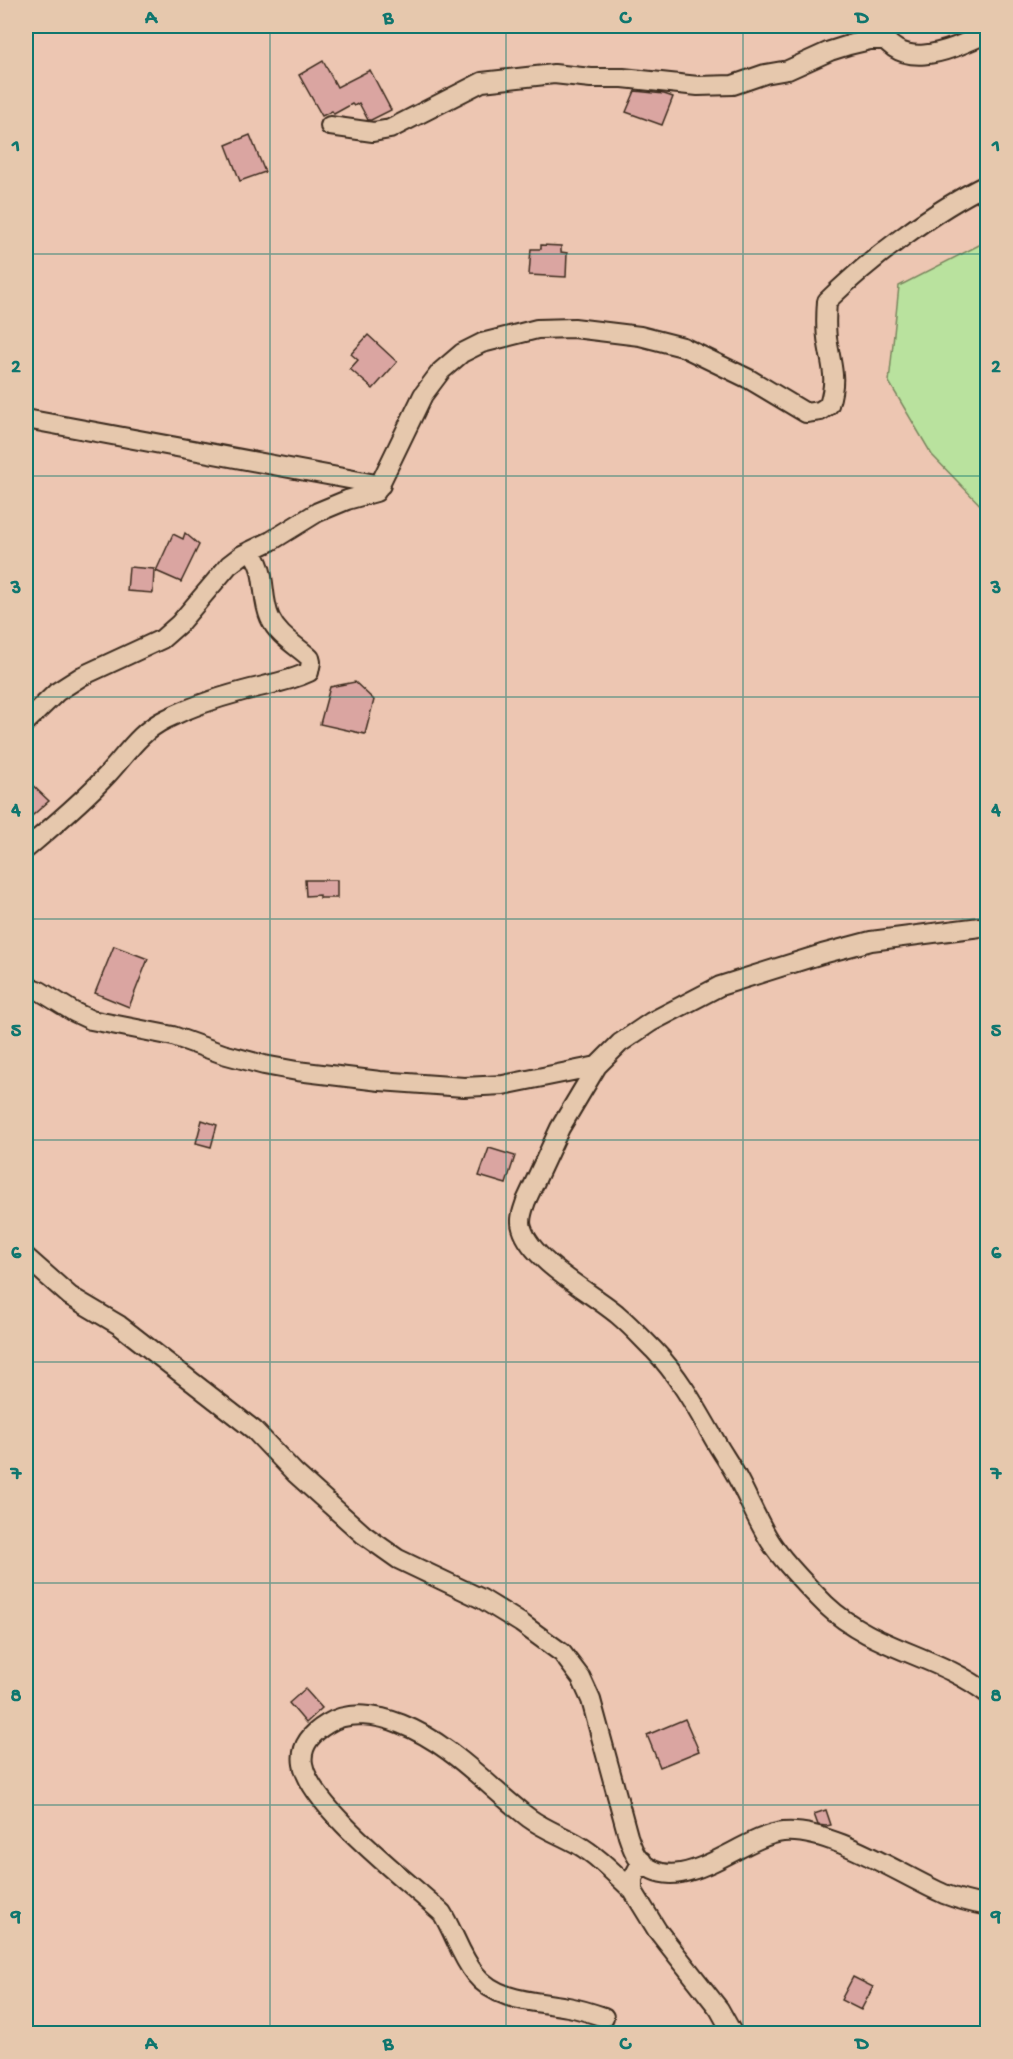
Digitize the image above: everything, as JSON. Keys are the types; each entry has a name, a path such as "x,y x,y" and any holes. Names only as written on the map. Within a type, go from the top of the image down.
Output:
{"street":[{"path":"330,126 373,132 390,129 482,82 554,74 699,86 733,85 765,74 788,70 830,51 870,40 880,33 903,52 915,55 936,53 987,33"},
{"path":"26,722 57,692 82,676 162,639 179,624 229,565 250,551 318,512 376,492 423,395 441,372 462,353 482,343 537,329 574,328 640,336 683,347 749,379 806,413 820,411 829,405 834,383 828,344 827,301 907,235 969,193 987,184"},
{"path":"26,419 381,485"},
{"path":"26,849 102,780 131,745 146,731 164,720 206,703 283,682 309,672 310,658 277,631 269,616 258,560 250,551"},
{"path":"987,926 871,941 720,986 651,1022 620,1043 597,1066 560,1128 526,1201 521,1225 537,1253 618,1315 667,1363 686,1390 736,1475 774,1547 825,1604 842,1619 863,1632 883,1643 936,1663 987,1694"},
{"path":"26,986 40,991 91,1020 173,1036 223,1054 297,1071 380,1082 464,1088 503,1085 597,1066"},
{"path":"26,1257 70,1296 119,1326 254,1430 295,1473 372,1541 398,1559 482,1599 528,1627 562,1653 581,1678 591,1700 627,1836 637,1857 651,1869 666,1874 687,1873 758,1840 782,1832 804,1832 840,1844 945,1894 987,1906"},
{"path":"604,2017 569,2007 532,2002 506,1995 486,1984 470,1966 442,1913 335,1816 318,1793 308,1778 303,1763 304,1746 311,1736 336,1718 372,1716 400,1724 425,1735 447,1749 507,1801 534,1821 579,1845 633,1891 657,1930 719,2009 733,2034"},
{"path":"633,1891 633,1878 642,1861"}],"green space":[{"path":"987,241 987,512 932,455 889,382 899,286"}],"building":[{"path":"323,61 337,87 370,70 391,110 368,120 359,103 354,106 352,104 334,114 332,111 322,116 299,75"},
{"path":"635,91 673,97 662,125 626,112"},
{"path":"250,135 265,172 240,181 226,145"},
{"path":"541,245 561,246 561,252 567,253 566,277 529,275 531,249 541,249"},
{"path":"368,335 397,362 373,389 350,369 358,360 351,354"},
{"path":"185,533 199,545 181,582 156,571 173,534 183,539"},
{"path":"129,567 154,569 153,593 127,591"},
{"path":"355,682 374,700 365,734 320,724 330,687"},
{"path":"26,779 49,801 26,821"},
{"path":"305,880 337,880 337,898 320,898 320,895 306,896"},
{"path":"114,946 148,959 129,1007 95,993"},
{"path":"202,1120 217,1125 211,1147 196,1143"},
{"path":"489,1148 515,1156 506,1184 479,1176"},
{"path":"305,1689 322,1708 306,1723 289,1703"},
{"path":"685,1719 699,1751 660,1767 647,1735"},
{"path":"826,1810 831,1825 818,1825 814,1814"},
{"path":"853,1977 873,1987 861,2010 841,2000"}]}
